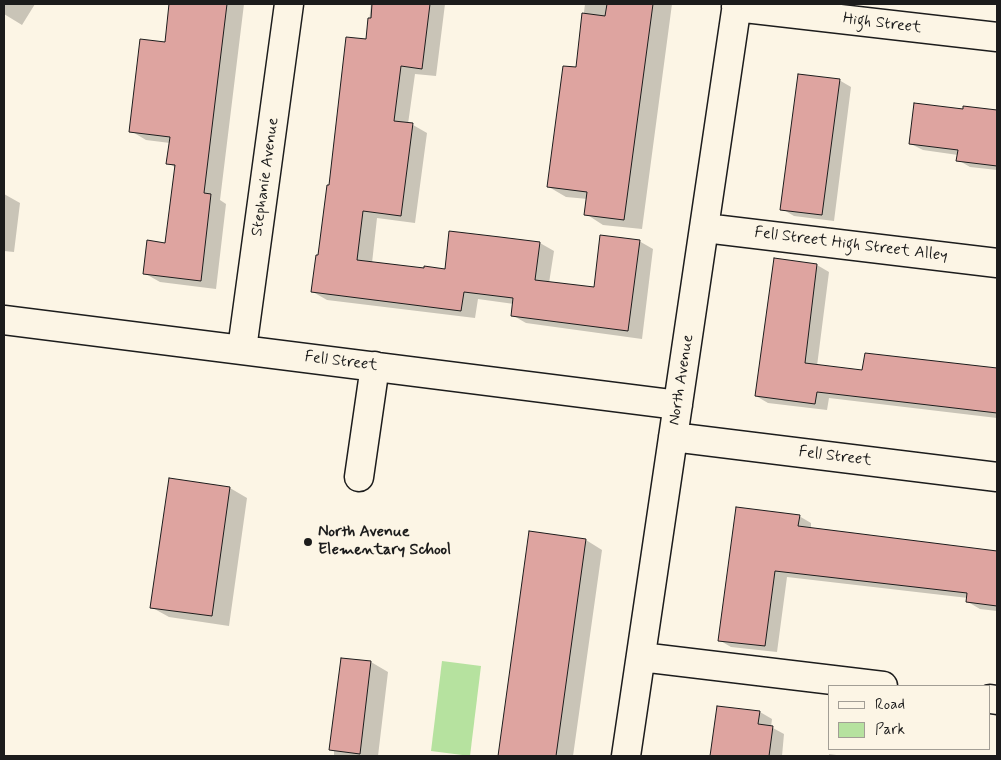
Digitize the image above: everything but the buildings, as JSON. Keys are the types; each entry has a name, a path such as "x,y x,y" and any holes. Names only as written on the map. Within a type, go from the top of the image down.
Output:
{"street":[{"name":"Stephanie Avenue","path":"242,350 289,4"},
{"name":"High Street","path":"736,6 997,37"},
{"name":"North Avenue","path":"626,756 705,228 736,6"},
{"name":"Fell Street High Street Alley","path":"705,228 997,263"},
{"name":"Fell Street","path":"4,320 678,405"},
{"path":"359,477 374,366"},
{"name":"Fell Street","path":"674,437 997,477"},
{"path":"642,657 875,685"}],"green space":[{"path":"442,661 481,666 470,756 431,751"}],"place":[{"name":"North Avenue Elementary School","path":"308,542"}]}
